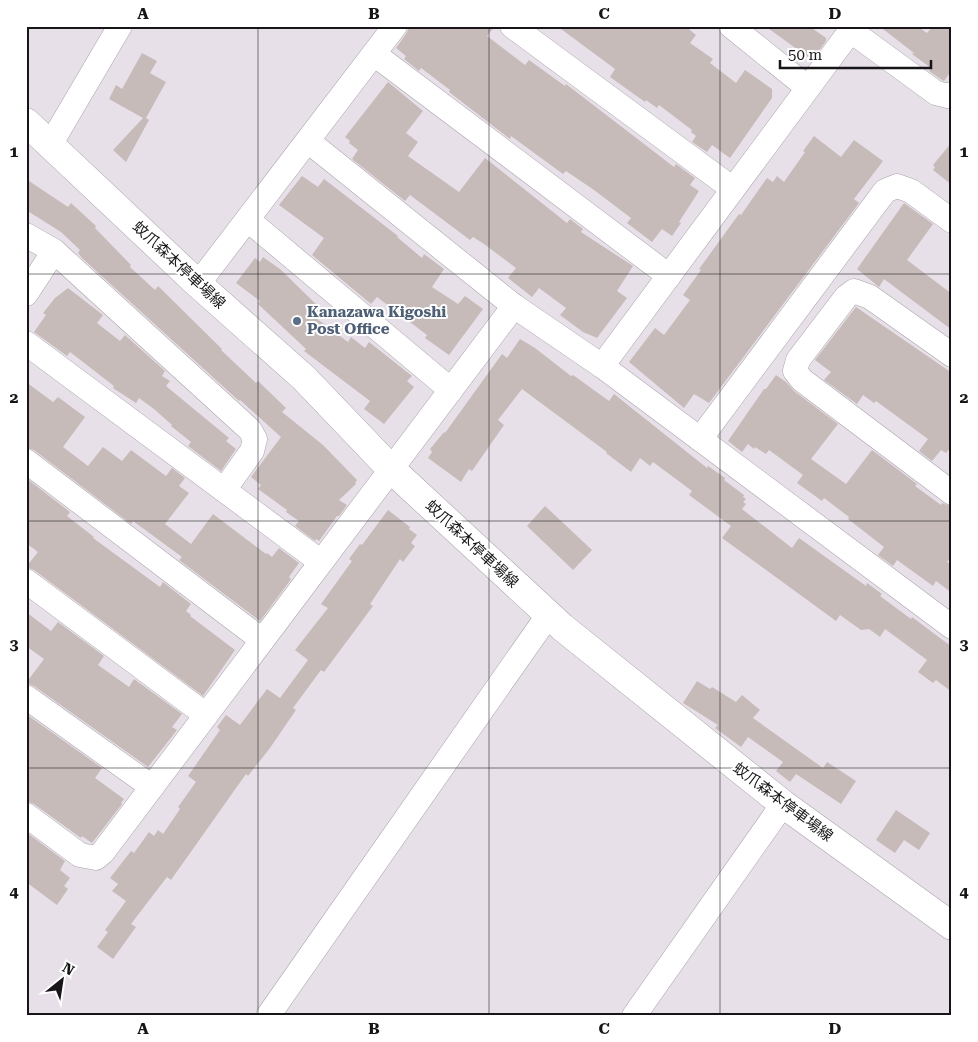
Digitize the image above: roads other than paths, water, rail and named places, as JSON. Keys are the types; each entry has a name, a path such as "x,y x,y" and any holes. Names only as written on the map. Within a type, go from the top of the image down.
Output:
{"main road":[{"name":"蚊爪森本停車場線","path":"26,122 198,284 304,378 391,469 549,614 783,804 952,926"}],"street":[{"path":"50,145 120,26"},
{"path":"198,284 395,26"},
{"path":"512,26 733,189"},
{"path":"731,26 808,88"},
{"path":"602,366 853,28 936,93 948,96 952,94"},
{"path":"374,54 669,276"},
{"path":"308,141 514,306 602,366 952,627"},
{"path":"700,439 885,191 897,186 911,191 952,221"},
{"path":"248,220 451,390"},
{"path":"26,235 54,251 250,430 255,438 252,452 224,490"},
{"path":"26,294 54,251"},
{"path":"795,371 798,360 846,297 854,292 870,297 952,355"},
{"path":"26,815 80,855 96,858 103,852 514,306"},
{"path":"26,343 321,562"},
{"path":"765,352 795,371 802,380 952,493"},
{"path":"26,461 262,640"},
{"path":"26,581 206,715"},
{"path":"268,1016 549,614"},
{"path":"26,697 152,788"},
{"path":"634,1016 783,804"}],"place":[{"name":"Kanazawa Kigoshi Post Office","path":"297,321"}]}
